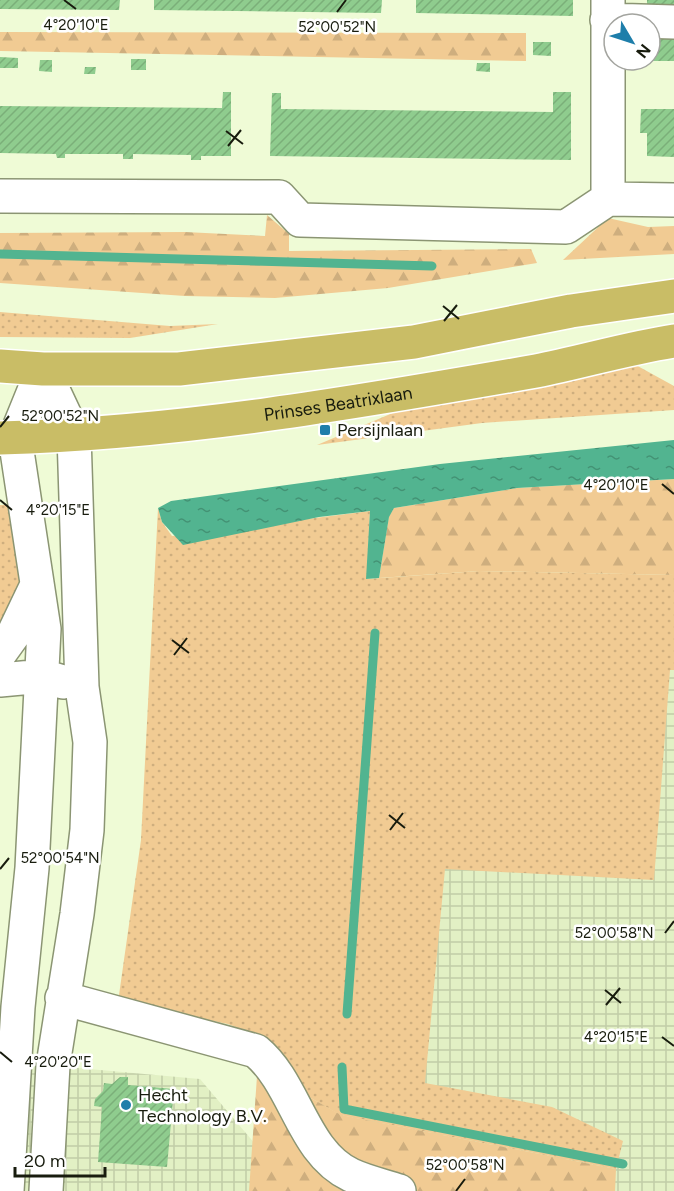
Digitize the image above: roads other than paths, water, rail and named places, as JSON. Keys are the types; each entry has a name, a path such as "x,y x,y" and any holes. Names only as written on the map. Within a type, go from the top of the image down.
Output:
{"main road":[{"path":"0,366 43,369 179,369 414,342 571,311 674,296"},
{"name":"Prinses Beatrixlaan","path":"8,438 74,435 384,398 666,345"}],"street":[{"path":"608,200 608,10 674,22"},
{"path":"0,196 279,197 300,220 566,227 608,200 674,200"},
{"path":"43,369 74,435 82,687 90,742 87,830 77,914 53,1065 46,1191"},
{"path":"7,1191 6,1003 23,960 32,868 44,629 8,438 43,369"},
{"path":"0,653 13,635 37,585"},
{"path":"0,680 43,676 82,687"},
{"path":"6,1003 44,996 64,987 256,1051 272,1064 314,1138 330,1160 350,1175 399,1191"}],"water":[{"path":"674,440 674,479 517,488 394,508 389,517 379,578 366,579 370,511 319,517 183,545 162,522 158,508 171,501 440,464"}],"waterway":[{"path":"0,254 432,266"},
{"path":"347,1014 375,633"},
{"path":"342,1067 344,1109 623,1164"}],"place":[{"name":"Persijnlaan","path":"325,430"},
{"name":"Hecht Technology B.V.","path":"126,1105"}]}
